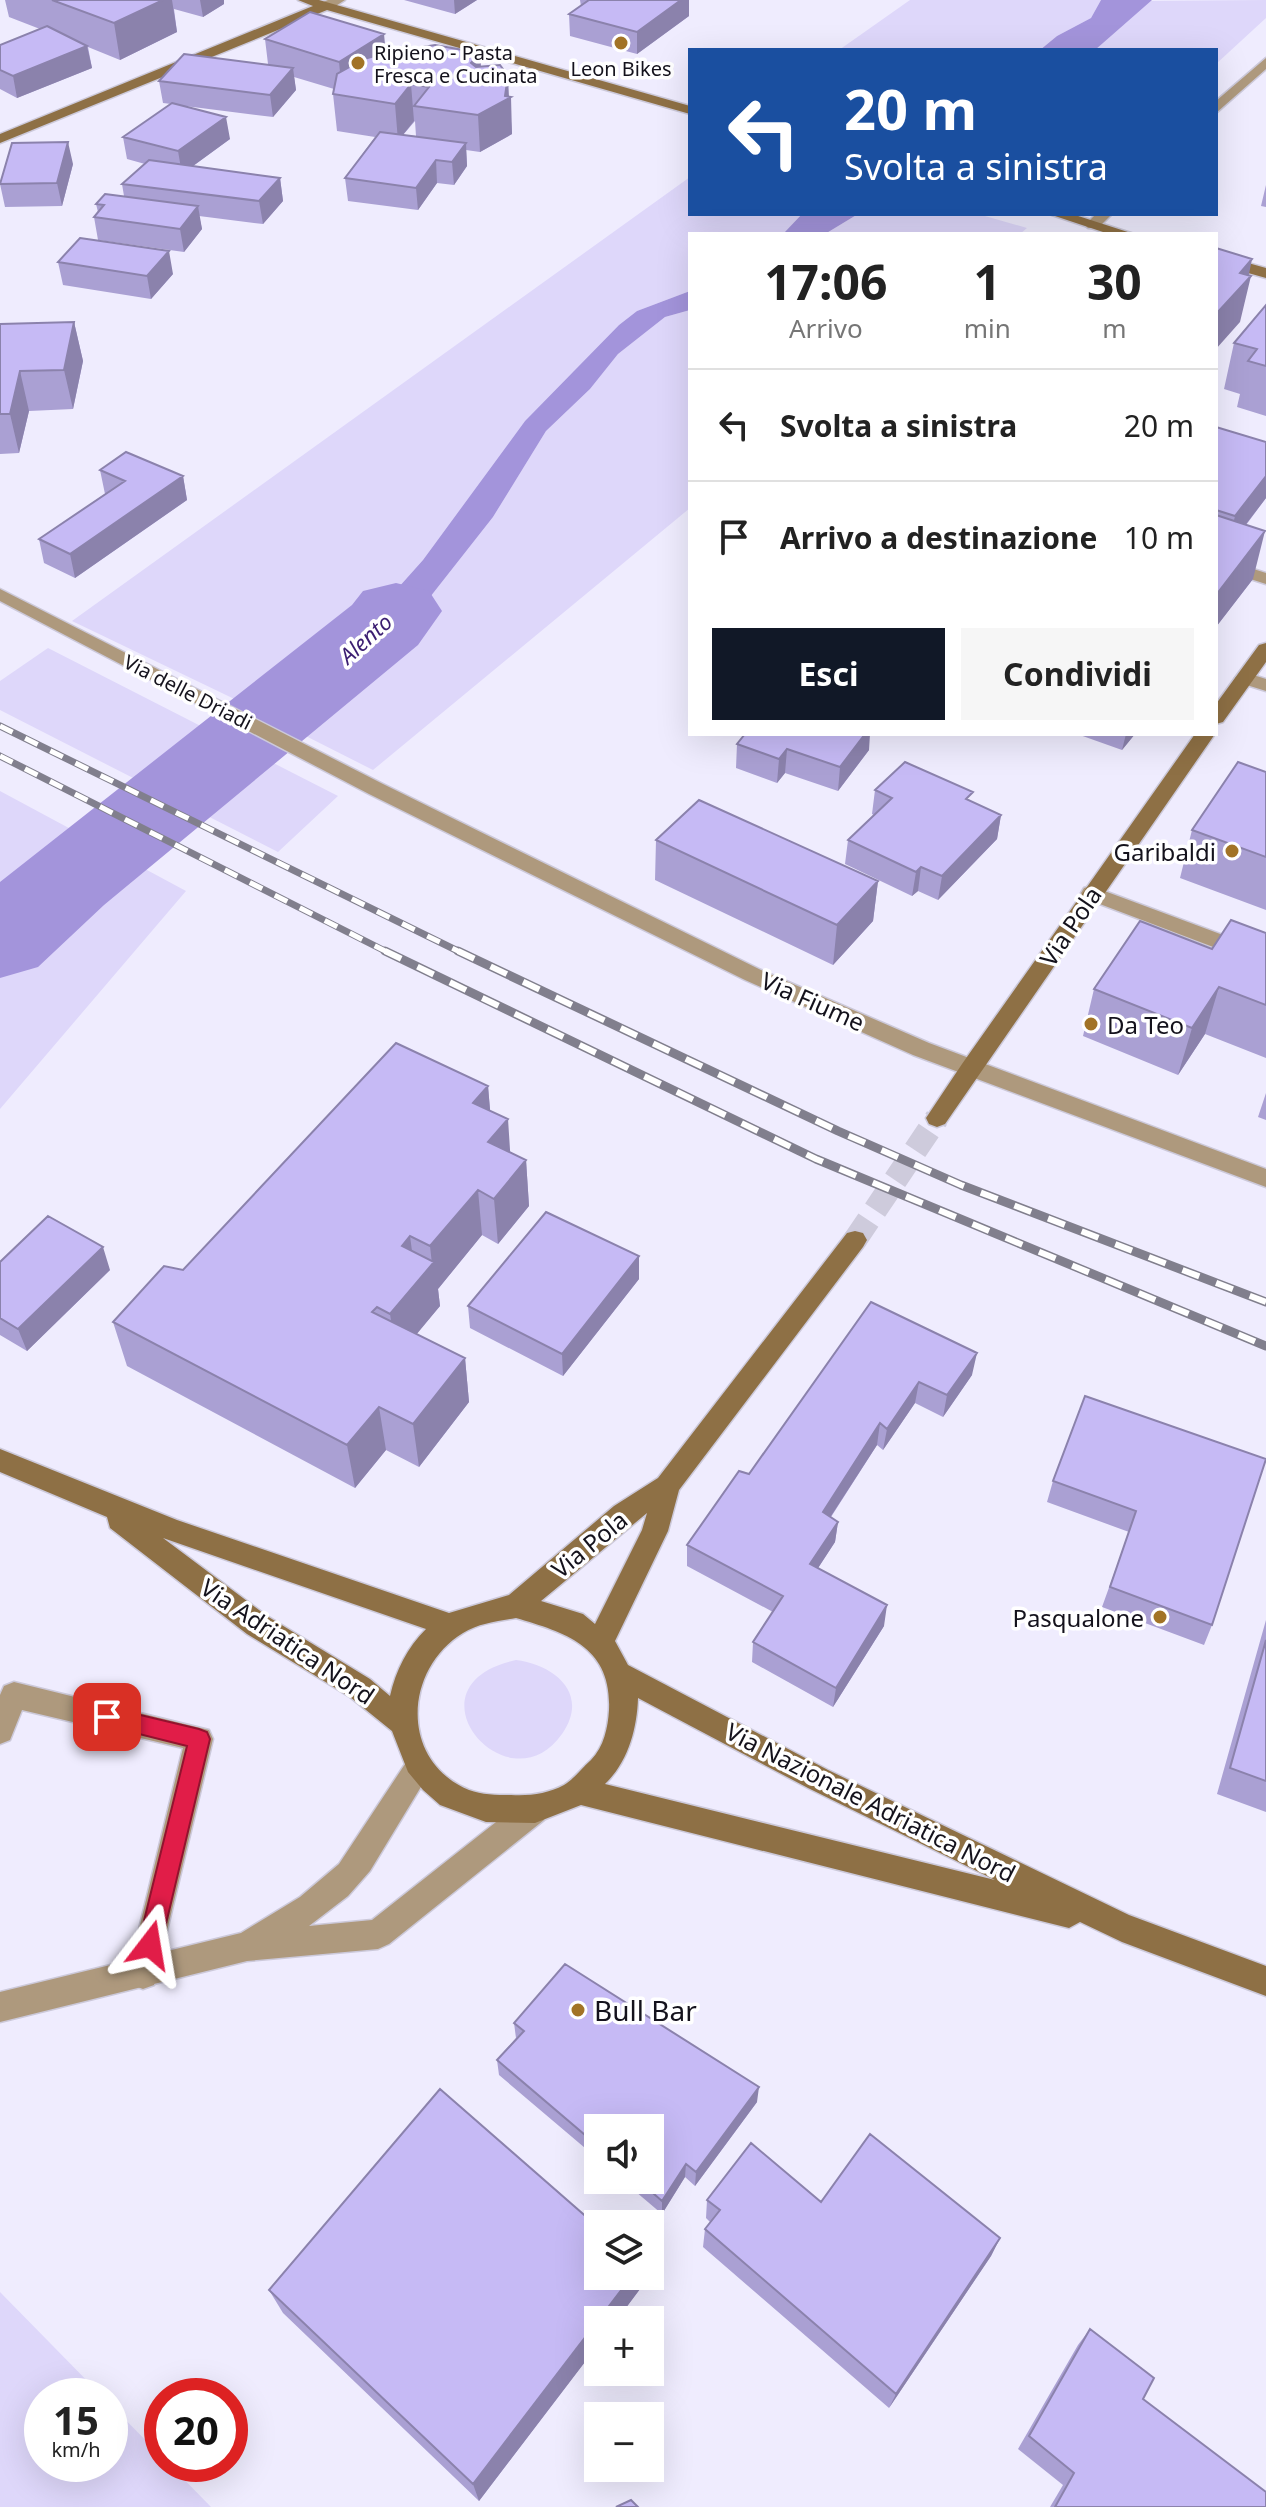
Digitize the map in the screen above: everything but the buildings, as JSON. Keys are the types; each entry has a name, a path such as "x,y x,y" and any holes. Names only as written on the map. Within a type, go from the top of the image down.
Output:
{"street":[{"path":"305,0 332,3 688,109"},
{"path":"0,139 332,3"},
{"path":"1218,107 1266,62"},
{"path":"1068,216 1093,220 1121,232"},
{"path":"1218,260 1266,273"},
{"path":"1218,563 1266,579"},
{"name":"Via delle Driadi","path":"0,594 376,789"},
{"path":"1218,715 1266,649"},
{"path":"1244,678 1266,685"},
{"name":"Via Pola","path":"937,1118 1091,893 1204,736"},
{"name":"Via Fiume","path":"376,789 753,975 921,1049 972,1065 1266,1178"},
{"path":"1091,893 1266,959"},
{"name":"Via Pola","path":"516,1606 623,1514 667,1486 855,1240"},
{"name":"Via Adriatica Nord","path":"0,1460 98,1504 290,1573 452,1626"},
{"name":"Via Pola","path":"601,1641 655,1531 667,1486"},
{"name":"Via Adriatica Nord","path":"98,1504 257,1625 360,1688 402,1722"},
{"path":"516,1606 548,1610 577,1623 601,1641 621,1675 627,1706 621,1739 604,1768 579,1791 557,1803 534,1810 500,1811 469,1804 440,1789 419,1767 407,1745 402,1722 404,1693 413,1667 430,1644 452,1626 483,1612 516,1606"},
{"name":"Via Nazionale Adriatica Nord","path":"621,1675 818,1779 1122,1927 1266,1981"},
{"path":"0,1731 14,1695 199,1739 143,1974"},
{"path":"247,1946 314,1907 359,1863 419,1767"},
{"name":"Via Nazionale Adriatica Nord","path":"579,1791 1122,1927"},
{"path":"0,2007 247,1946 378,1934 534,1810"}],"shaded area":[{"path":"910,0 1101,0 1091,18 1057,36 1042,48 842,48"},
{"path":"1266,0 1266,18 1218,62 1218,48 1097,48 1147,1"},
{"path":"688,178 688,216 800,216 785,232 688,232 688,292 637,311 619,325 525,421 423,560 381,607 309,659 251,707 72,621"},
{"path":"855,216 985,216 1027,228 1022,232 828,232"},
{"path":"688,311 688,510 373,770 288,727 412,620 493,517 546,431 590,389 618,354 665,317"},
{"path":"48,648 338,796 278,852 0,710 0,681"},
{"path":"0,791 186,891 0,1109"},
{"path":"516,1660 544,1668 555,1675 570,1694 572,1706 570,1720 562,1734 540,1754 516,1758 493,1751 475,1735 465,1715 467,1693 482,1674"},
{"path":"0,2292 84,2378 24,2378 24,2482 128,2482 128,2422 144,2439 144,2482 187,2482 211,2507 0,2507"}],"water":[{"path":"1101,0 1152,0 1097,48 1042,48 1057,36 1091,18"},
{"path":"800,216 855,216 828,232 785,232"},
{"path":"688,292 688,311 665,317 618,354 590,389 546,431 493,517 412,620 288,727 251,707 309,659 381,607 423,560 525,421 619,325 637,311"},
{"path":"218,735 254,753 190,805 142,781 189,758"}],"waterway":[{"name":"Alento","path":"0,941 67,880 385,625 396,611"}],"tunnel":[{"path":"855,1240 937,1118"}],"railway":[{"path":"0,726 462,953"},
{"path":"0,756 386,952"},
{"path":"458,951 838,1131 961,1185 1266,1302"},
{"path":"386,952 816,1159 1266,1346"}],"place":[{"name":"Leon Bikes","path":"621,43"},
{"name":"Ripieno - Pasta Fresca e Cucinata","path":"358,63"},
{"name":"Garibaldi","path":"1232,851"},
{"name":"Da Teo","path":"1091,1024"},
{"name":"Pasqualone","path":"1160,1617"},
{"name":"Bull Bar","path":"578,2010"}],"route":[{"path":"107,1717 199,1739 150,1945"}]}
